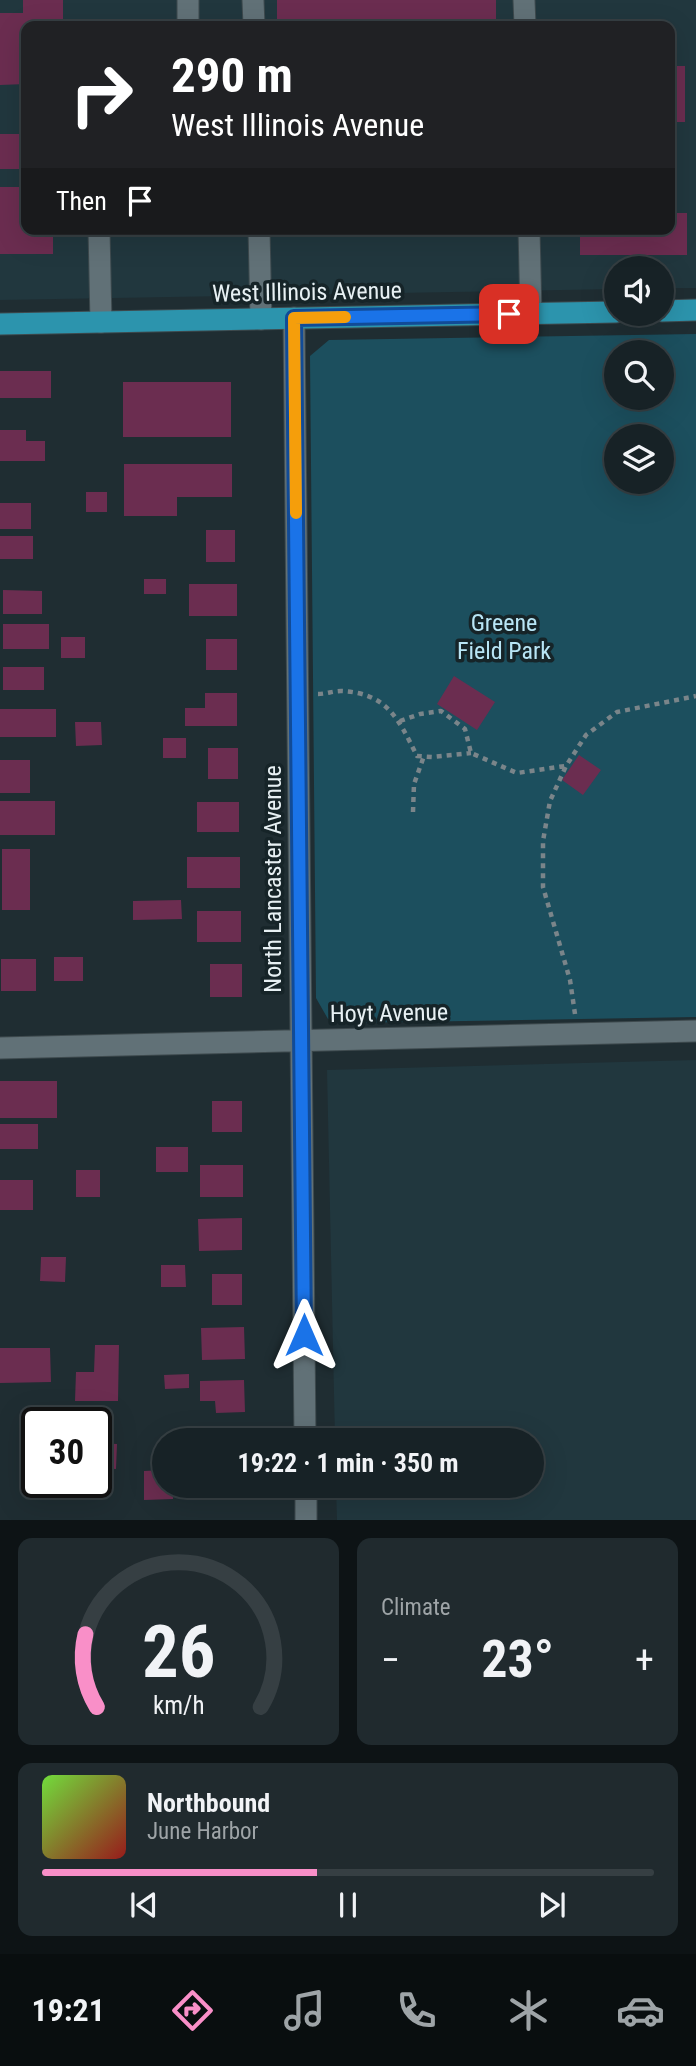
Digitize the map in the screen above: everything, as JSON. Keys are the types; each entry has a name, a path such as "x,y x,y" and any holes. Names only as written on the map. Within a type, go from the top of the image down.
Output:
{"main road":[{"path":"674,311 696,310"},
{"name":"West Illinois Avenue","path":"0,324 604,312"}],"street":[{"path":"188,0 188,21"},
{"path":"253,0 254,21"},
{"path":"524,0 525,21"},
{"path":"99,235 101,322"},
{"path":"259,235 261,319"},
{"path":"529,235 531,314"},
{"name":"North Lancaster Avenue","path":"294,318 305,1428"},
{"name":"Hoyt Avenue","path":"0,1048 696,1031"},
{"path":"306,1498 306,1520"}],"path":[{"path":"298,693 323,694 338,691 372,695 400,721 417,756 471,753 517,773 566,765"},
{"path":"575,1017 570,980 543,887 543,841 550,801 566,765 586,736 617,712 696,696"},
{"path":"400,721 441,711 465,729 471,753"},
{"path":"413,812 414,784 424,756"}],"shaded area":[{"path":"0,0 696,0 696,288 674,288 674,256 604,256 604,289 0,300"},
{"path":"696,1060 696,1520 337,1520 336,1498 544,1498 544,1428 335,1428 327,1070"}],"green space":[{"name":"Greene Field Park","path":"696,334 696,1017 344,1023 328,1019 316,998 310,356 329,340"}],"building":[{"path":"23,0 63,0 63,21 21,21 21,84 0,85 0,13 23,13"},
{"path":"277,0 496,0 496,21 277,21"},
{"path":"675,66 685,66 685,122 675,122"},
{"path":"0,134 21,134 21,169 0,169"},
{"path":"0,187 21,187 21,235 53,235 53,254 0,254"},
{"path":"675,213 687,213 687,255 580,255 580,235 675,235"},
{"path":"367,235 498,235 498,236"},
{"path":"0,371 51,371 51,398 0,398"},
{"path":"123,382 231,382 231,437 123,437"},
{"path":"0,430 26,430 26,441 45,441 45,461 0,461"},
{"path":"124,464 232,464 232,497 177,497 177,516 124,516"},
{"path":"86,492 107,492 107,512 86,512"},
{"path":"0,503 31,503 31,529 0,529"},
{"path":"206,530 235,530 235,562 206,562"},
{"path":"0,536 33,536 33,559 0,559"},
{"path":"144,579 166,579 166,594 144,594"},
{"path":"189,584 237,584 237,616 189,616"},
{"path":"3,590 42,591 42,614 3,614"},
{"path":"3,624 49,624 49,649 3,649"},
{"path":"61,637 85,637 85,658 61,658"},
{"path":"206,639 237,639 237,670 206,670"},
{"path":"3,667 44,667 44,690 3,690"},
{"path":"454,676 495,702 477,730 437,704"},
{"path":"205,693 237,693 237,726 185,726 185,708 205,708"},
{"path":"0,709 56,709 56,737 0,737"},
{"path":"75,722 101,722 102,745 76,746"},
{"path":"163,738 186,738 186,758 163,758"},
{"path":"208,748 238,748 238,779 208,779"},
{"path":"579,755 601,770 583,795 562,780"},
{"path":"0,760 30,760 30,793 0,793"},
{"path":"0,801 55,801 55,835 0,835"},
{"path":"197,802 239,802 239,832 197,832"},
{"path":"2,849 30,849 30,910 2,910"},
{"path":"187,857 240,857 240,888 187,888"},
{"path":"181,900 182,919 133,920 133,901"},
{"path":"197,911 241,911 241,942 197,942"},
{"path":"54,957 83,957 83,981 54,981"},
{"path":"1,959 36,959 36,991 1,991"},
{"path":"210,964 242,964 242,997 210,997"},
{"path":"0,1081 57,1081 57,1118 0,1118"},
{"path":"212,1101 242,1101 242,1132 212,1132"},
{"path":"0,1124 38,1124 38,1149 0,1149"},
{"path":"156,1147 188,1147 188,1172 156,1172"},
{"path":"200,1165 243,1165 243,1197 200,1197"},
{"path":"76,1170 100,1170 100,1197 76,1197"},
{"path":"0,1180 33,1180 33,1210 0,1210"},
{"path":"242,1218 242,1250 199,1251 198,1219"},
{"path":"41,1257 66,1257 65,1282 40,1281"},
{"path":"161,1265 185,1265 186,1287 161,1287"},
{"path":"212,1274 242,1274 242,1305 212,1305"},
{"path":"244,1327 245,1359 202,1360 201,1328"},
{"path":"95,1345 119,1345 118,1401 75,1401 76,1372 94,1372"},
{"path":"0,1348 50,1348 51,1382 0,1383"},
{"path":"189,1374 189,1388 165,1389 164,1375"},
{"path":"244,1380 245,1412 216,1413 215,1401 200,1401 200,1381"},
{"path":"112,1444 117,1444 116,1469 112,1469"},
{"path":"144,1471 152,1471 152,1498 173,1499 144,1500"}],"slow traffic":[{"path":"296,513 294,318 345,317"}],"route":[{"path":"304,1335 294,318 509,314"}]}
